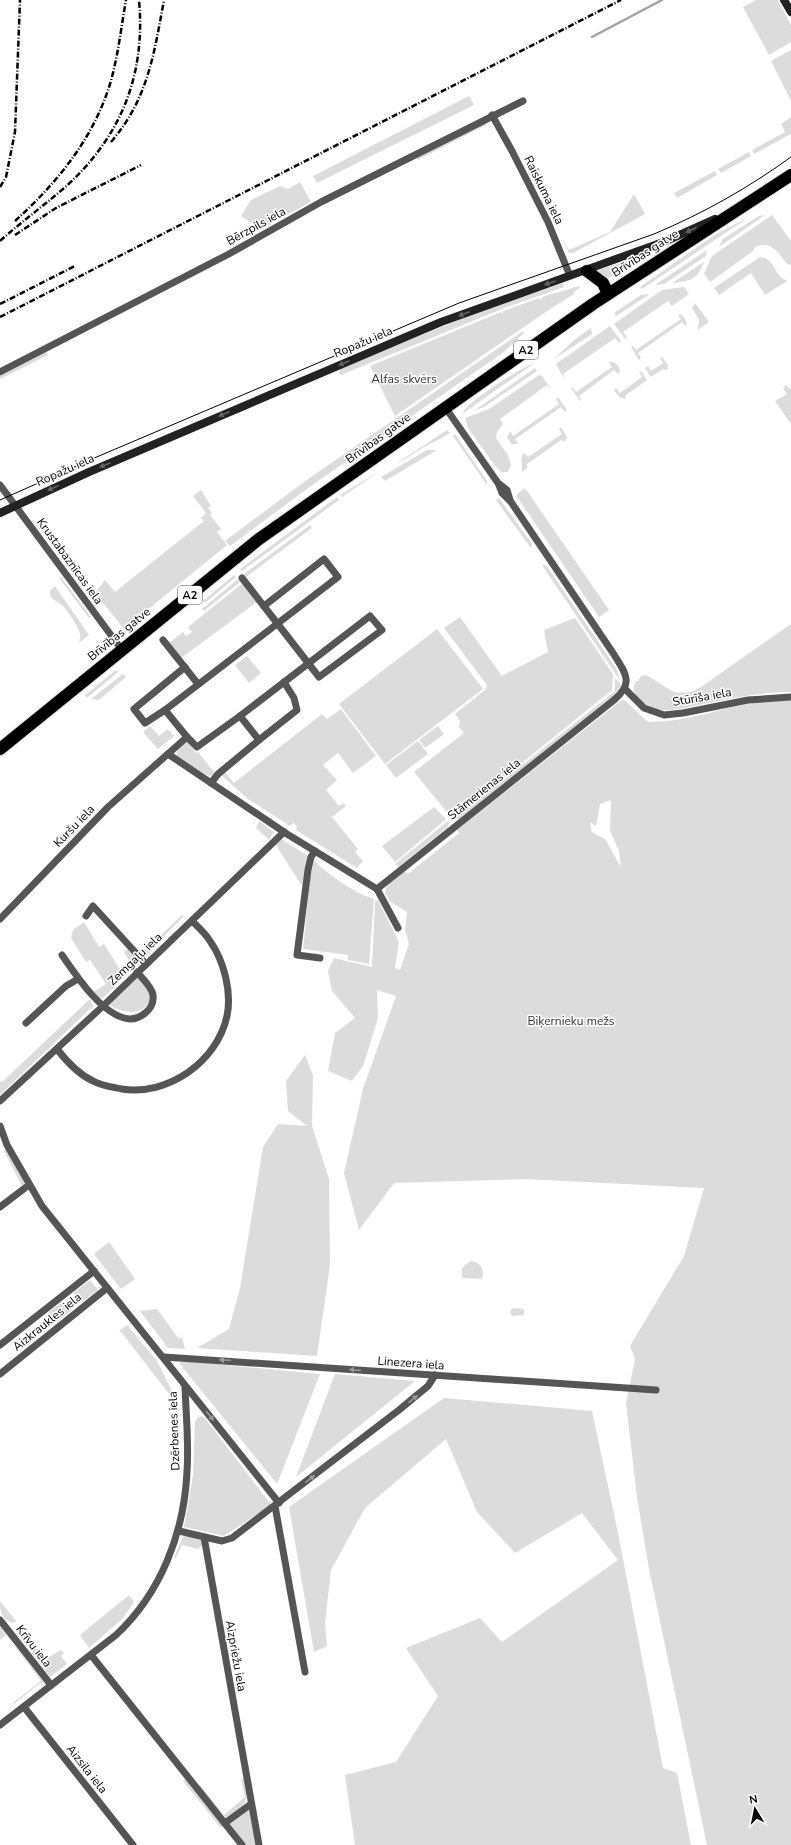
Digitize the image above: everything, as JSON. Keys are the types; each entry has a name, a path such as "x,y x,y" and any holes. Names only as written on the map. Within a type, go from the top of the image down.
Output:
{"highway":[{"name":"Brīvības gatve","path":"0,749 259,539 608,294 791,175"},
{"path":"588,271 603,283 608,294"}],"street":[{"path":"784,0 791,12"},
{"name":"Bērzpils iela","path":"0,372 227,255 321,202 523,101"},
{"name":"Raiskuma iela","path":"492,116 512,151 548,222 570,276"},
{"name":"Ropažu iela","path":"0,513 15,505 441,322 666,242 740,208"},
{"path":"445,407 499,485 507,490 511,502 613,653 625,672 627,680 625,689"},
{"name":"Krustabaznīcas iela","path":"0,485 122,650"},
{"path":"185,667 134,709 145,723 165,710 276,622 338,577 324,559 264,606"},
{"path":"165,710 197,747 240,716 308,662 370,616 382,630 320,677 308,662 276,622 242,578"},
{"path":"163,640 198,684"},
{"path":"211,783 218,774 297,710 294,698 284,682"},
{"name":"Stūrīša iela","path":"625,689 644,708 664,714 683,713 748,700 791,697"},
{"name":"Stāmerienas iela","path":"377,889 614,700 625,689"},
{"path":"240,716 259,740"},
{"name":"Kuršu iela","path":"0,919 108,807 187,737"},
{"path":"168,754 284,832 377,889 398,928"},
{"name":"Zemgaļu iela","path":"0,1101 103,1006 284,832"},
{"path":"315,851 311,857 308,870 297,955 320,958"},
{"path":"86,916 93,906 146,964"},
{"path":"56,1049 76,1070 93,1081 108,1087 148,1090 166,1085 179,1079 195,1068 209,1053 220,1036 227,1016 228,995 221,961 211,942 192,921"},
{"path":"62,955 78,979 103,1006 124,1018 135,1019 144,1015 153,1002 153,993 137,972"},
{"path":"26,1023 66,986 78,979"},
{"name":"Dzērbenes iela","path":"0,1126 7,1145 42,1206 164,1357 185,1386 187,1472 179,1531 158,1580 142,1606 123,1628 24,1707"},
{"path":"0,1207 29,1185"},
{"name":"Aizkraukles iela","path":"0,1345 94,1271"},
{"name":"Aizkraukles iela","path":"0,1374 107,1288"},
{"name":"Linezera iela","path":"164,1357 656,1390"},
{"path":"179,1531 222,1541 232,1538 277,1505 428,1386 435,1375"},
{"path":"185,1386 277,1505 306,1672"},
{"name":"Aizpriežu iela","path":"204,1538 259,1845"},
{"name":"Krīvu iela","path":"0,1620 51,1685"},
{"path":"91,1655 242,1845"},
{"path":"0,1725 24,1707"},
{"name":"Aizsila iela","path":"24,1707 133,1845"},
{"path":"225,1823 252,1804"}],"green space":[{"path":"756,0 778,0 791,25 791,42 769,55 743,7"},
{"path":"791,50 791,101 771,61"},
{"path":"469,96 474,105 317,183 313,176"},
{"path":"791,117 791,134 754,154 752,150 785,132 781,124"},
{"path":"486,123 486,125 418,160 417,158"},
{"path":"749,152 751,156 721,173 718,169"},
{"path":"715,171 717,175 677,198 674,193"},
{"path":"300,182 311,202 261,229 241,216 251,200 280,186 288,189"},
{"path":"634,194 645,214 573,253 569,253 561,237 569,250 610,232"},
{"path":"765,215 719,247 723,239 759,216"},
{"path":"772,215 791,241 791,265 787,264 774,248 761,245 755,247 753,251 710,282 704,274 712,256"},
{"path":"749,217 642,289 640,287 716,234"},
{"path":"707,250 706,256 664,284 655,285"},
{"path":"760,257 769,260 779,275 787,281 765,295 751,273 719,295 714,288"},
{"path":"635,258 635,260 608,279 596,271"},
{"path":"704,262 696,276 689,280 672,283"},
{"path":"563,283 564,287 502,309 341,375 339,374 340,369 466,317"},
{"name":"Alfas skvērs","path":"579,286 580,288 574,292 574,294 395,416 370,366 501,312 502,314 503,311"},
{"path":"684,287 689,294 672,306 668,301 623,332 627,337 625,339 614,324 662,290"},
{"path":"650,294 616,316 614,313 641,295"},
{"path":"695,303 709,322 698,330 699,320 692,308"},
{"path":"679,314 685,319 686,326 682,322 638,353 641,358 639,360 631,347 633,346 636,350 681,319 678,315"},
{"path":"610,326 621,341 619,343 615,338 563,374 565,380 556,364"},
{"path":"591,328 592,334 554,359 573,341"},
{"path":"523,331 524,333 504,352 311,486 230,546 225,541 308,479"},
{"path":"47,352 48,355 0,379 0,376"},
{"path":"662,357 668,365 667,370 663,369 651,377 645,368 648,366 651,371 663,363 660,358"},
{"path":"536,362 462,414 466,408 484,393 508,377"},
{"path":"609,362 617,364 620,372 618,374 614,370 579,396 580,401 571,388 572,387 576,392 612,367"},
{"path":"535,368 537,371 484,407 475,410"},
{"path":"641,371 647,380 626,395 625,399 619,397 614,390 616,388 620,393 642,377 639,372"},
{"path":"539,375 542,376 552,390 547,385 500,419 503,424 497,432 496,438 508,455 511,464 508,472 501,472 468,428 465,418 489,409"},
{"path":"786,385 791,390 791,424 775,401 787,394 783,388"},
{"path":"558,397 567,410 565,412 561,407 515,439 518,444 511,444 507,437 510,431 513,436 559,404 556,399"},
{"path":"561,427 567,437 565,442 561,440 527,464 527,468 522,472 521,459 524,453 528,457 562,434 559,429"},
{"path":"447,430 450,433 397,463"},
{"path":"455,434 487,481 487,485 453,436"},
{"path":"427,450 437,450 385,481 381,477"},
{"path":"380,471 342,497 340,495"},
{"path":"525,488 609,610 599,617 517,497 517,494"},
{"path":"201,490 211,506 208,508 212,513 210,515 221,529 217,532 227,545 124,629 95,593 105,580 115,592 204,521 201,518 206,513 193,496"},
{"path":"337,497 339,500 242,571 240,569"},
{"path":"499,498 532,544 531,548 496,500"},
{"path":"310,525 312,528 246,577 244,574"},
{"path":"542,565 546,565 616,668 621,682"},
{"path":"234,575 236,577 205,603 203,601"},
{"path":"61,577 91,617 89,618 59,578"},
{"path":"238,579 240,582 204,611 202,609"},
{"path":"243,583 257,602 181,658 169,643 183,632 186,636 192,632 188,627"},
{"path":"55,586 89,635 79,643 80,634 74,621 63,606 51,597 50,591"},
{"path":"460,617 502,676 548,652 544,630 575,618 613,674 612,690 465,809 450,816 414,772 464,733 459,727 460,721 455,714 486,689 487,685 444,628"},
{"path":"791,624 791,692 747,696 672,710 661,710 649,706 640,700 635,693 634,687 636,681 638,681 641,676 646,675 670,690 676,692 683,693 698,689"},
{"path":"437,629 483,689 385,764 339,704"},
{"path":"247,656 261,673 249,683 235,665"},
{"path":"116,670 118,672 87,698 85,695"},
{"path":"123,674 126,677 99,700 91,699"},
{"path":"615,678 621,685 615,695 459,819 452,819 466,810 615,691"},
{"name":"Biķernieku mežs","path":"623,699 648,722 682,719 749,703 777,700 791,701 791,1845 707,1845 649,1569 637,1497 626,1403 635,1359 630,1346 684,1256 704,1188 525,1179 394,1183 359,1230 344,1173 363,1089 396,996 377,990 378,1018 363,1066 352,1081 328,1071 335,1033 355,1018 332,991 328,971 334,958 372,967 375,901 378,900 399,942 395,968 400,970 409,944 405,930 407,912 389,901 385,892 387,886 404,871 408,874 459,833 457,830","holes":["611,800 610,831 619,851 621,867 605,839 592,832 590,822 596,826 600,804"]},
{"path":"341,709 376,756 353,773 338,753 323,765 337,780 326,790 339,806 344,803 346,806 332,817 358,849 355,852 363,861 357,868 296,830 297,826 293,823 290,826 248,799 221,775 225,772 234,783 322,714 327,719"},
{"path":"150,726 159,736 168,729 174,736 158,749 143,732"},
{"path":"438,726 444,734 425,748 419,740"},
{"path":"186,740 196,753 198,752 214,774 210,776 207,775 177,757 180,746"},
{"path":"418,741 428,754 396,778 386,765"},
{"path":"434,807 446,819 395,862 382,846"},
{"path":"259,821 274,832 268,841 268,839 256,828"},
{"path":"448,821 448,827 398,867 395,864"},
{"path":"280,838 308,856 302,886 276,845 265,854"},
{"path":"314,861 342,883 374,899 369,964 348,960 348,955 303,949 310,880"},
{"path":"182,915 184,916 153,947 152,951 147,956 143,952"},
{"path":"84,922 99,947 104,944 119,968 130,962 124,952 128,949 138,961 138,964 103,998 100,998 94,994 95,991 106,984 90,960 86,962 71,938 73,930"},
{"path":"137,977 151,995 150,1001 146,1006 138,1011 128,1012 113,1007 109,1004"},
{"path":"90,999 93,1006 0,1095 0,1081 2,1082"},
{"path":"305,1055 313,1075 312,1126 329,1179 330,1265 317,1356 197,1348 229,1329 240,1288 263,1147 278,1124 307,1126 288,1111 286,1081"},
{"path":"6,1149 25,1183 22,1186 4,1151"},
{"path":"109,1242 135,1279 121,1289 94,1254"},
{"path":"470,1261 481,1266 483,1272 482,1279 462,1278 462,1268"},
{"path":"90,1280 98,1290 81,1303 73,1293"},
{"path":"63,1301 69,1304 72,1310 57,1322 49,1312"},
{"path":"513,1308 524,1309 524,1315 512,1316 510,1311"},
{"path":"157,1309 179,1339 182,1337 185,1349 168,1348 140,1311"},
{"path":"127,1325 157,1361 172,1391 169,1394 119,1331"},
{"path":"183,1361 320,1374 277,1484 179,1363"},
{"path":"335,1374 415,1381 296,1477"},
{"path":"444,1398 592,1411 618,1533 663,1768 677,1773 691,1845 355,1845 345,1775 396,1762 438,1696 406,1648 480,1618 502,1642 618,1560 582,1513 515,1553 477,1512 446,1439 365,1508 331,1570 325,1623 327,1646 314,1652 289,1507"},
{"path":"201,1416 205,1418 271,1505 224,1536 184,1527 193,1475 195,1422 197,1418"},
{"path":"186,1536 198,1538 202,1541 202,1546 198,1549 182,1545 176,1558 174,1558 182,1538"},
{"path":"129,1595 134,1602 122,1619 89,1648 80,1635"},
{"path":"0,1601 16,1621 12,1623 3,1617"},
{"path":"0,1627 43,1681 14,1704 13,1703 41,1681 6,1635 0,1640"},
{"path":"21,1628 32,1643 26,1646 17,1633"},
{"path":"35,1647 45,1659 61,1650 64,1653 61,1656 67,1664 50,1677 31,1652"},
{"path":"244,1778 246,1794 245,1802 239,1809 226,1818 198,1786 200,1785 224,1815 245,1797 241,1779"},
{"path":"185,1779 223,1826 221,1828 183,1781"},
{"path":"251,1808 256,1845 246,1845 229,1822"}],"waterway":[{"path":"592,37 662,0"}],"tram line":[{"path":"0,500 99,456 459,303 654,234 725,199 791,157"}],"railway":[{"path":"0,187 6,177 15,132 20,0"},
{"path":"15,221 45,191 72,159 94,123 103,104 113,74 126,0"},
{"path":"0,241 63,189 83,170 100,149 114,127 125,104 133,80 138,55 140,28 139,0"},
{"path":"111,142 133,109 148,75 157,39 164,0"},
{"path":"0,317 621,0"},
{"path":"15,235 56,208 141,165"},
{"path":"0,304 75,266"}]}
